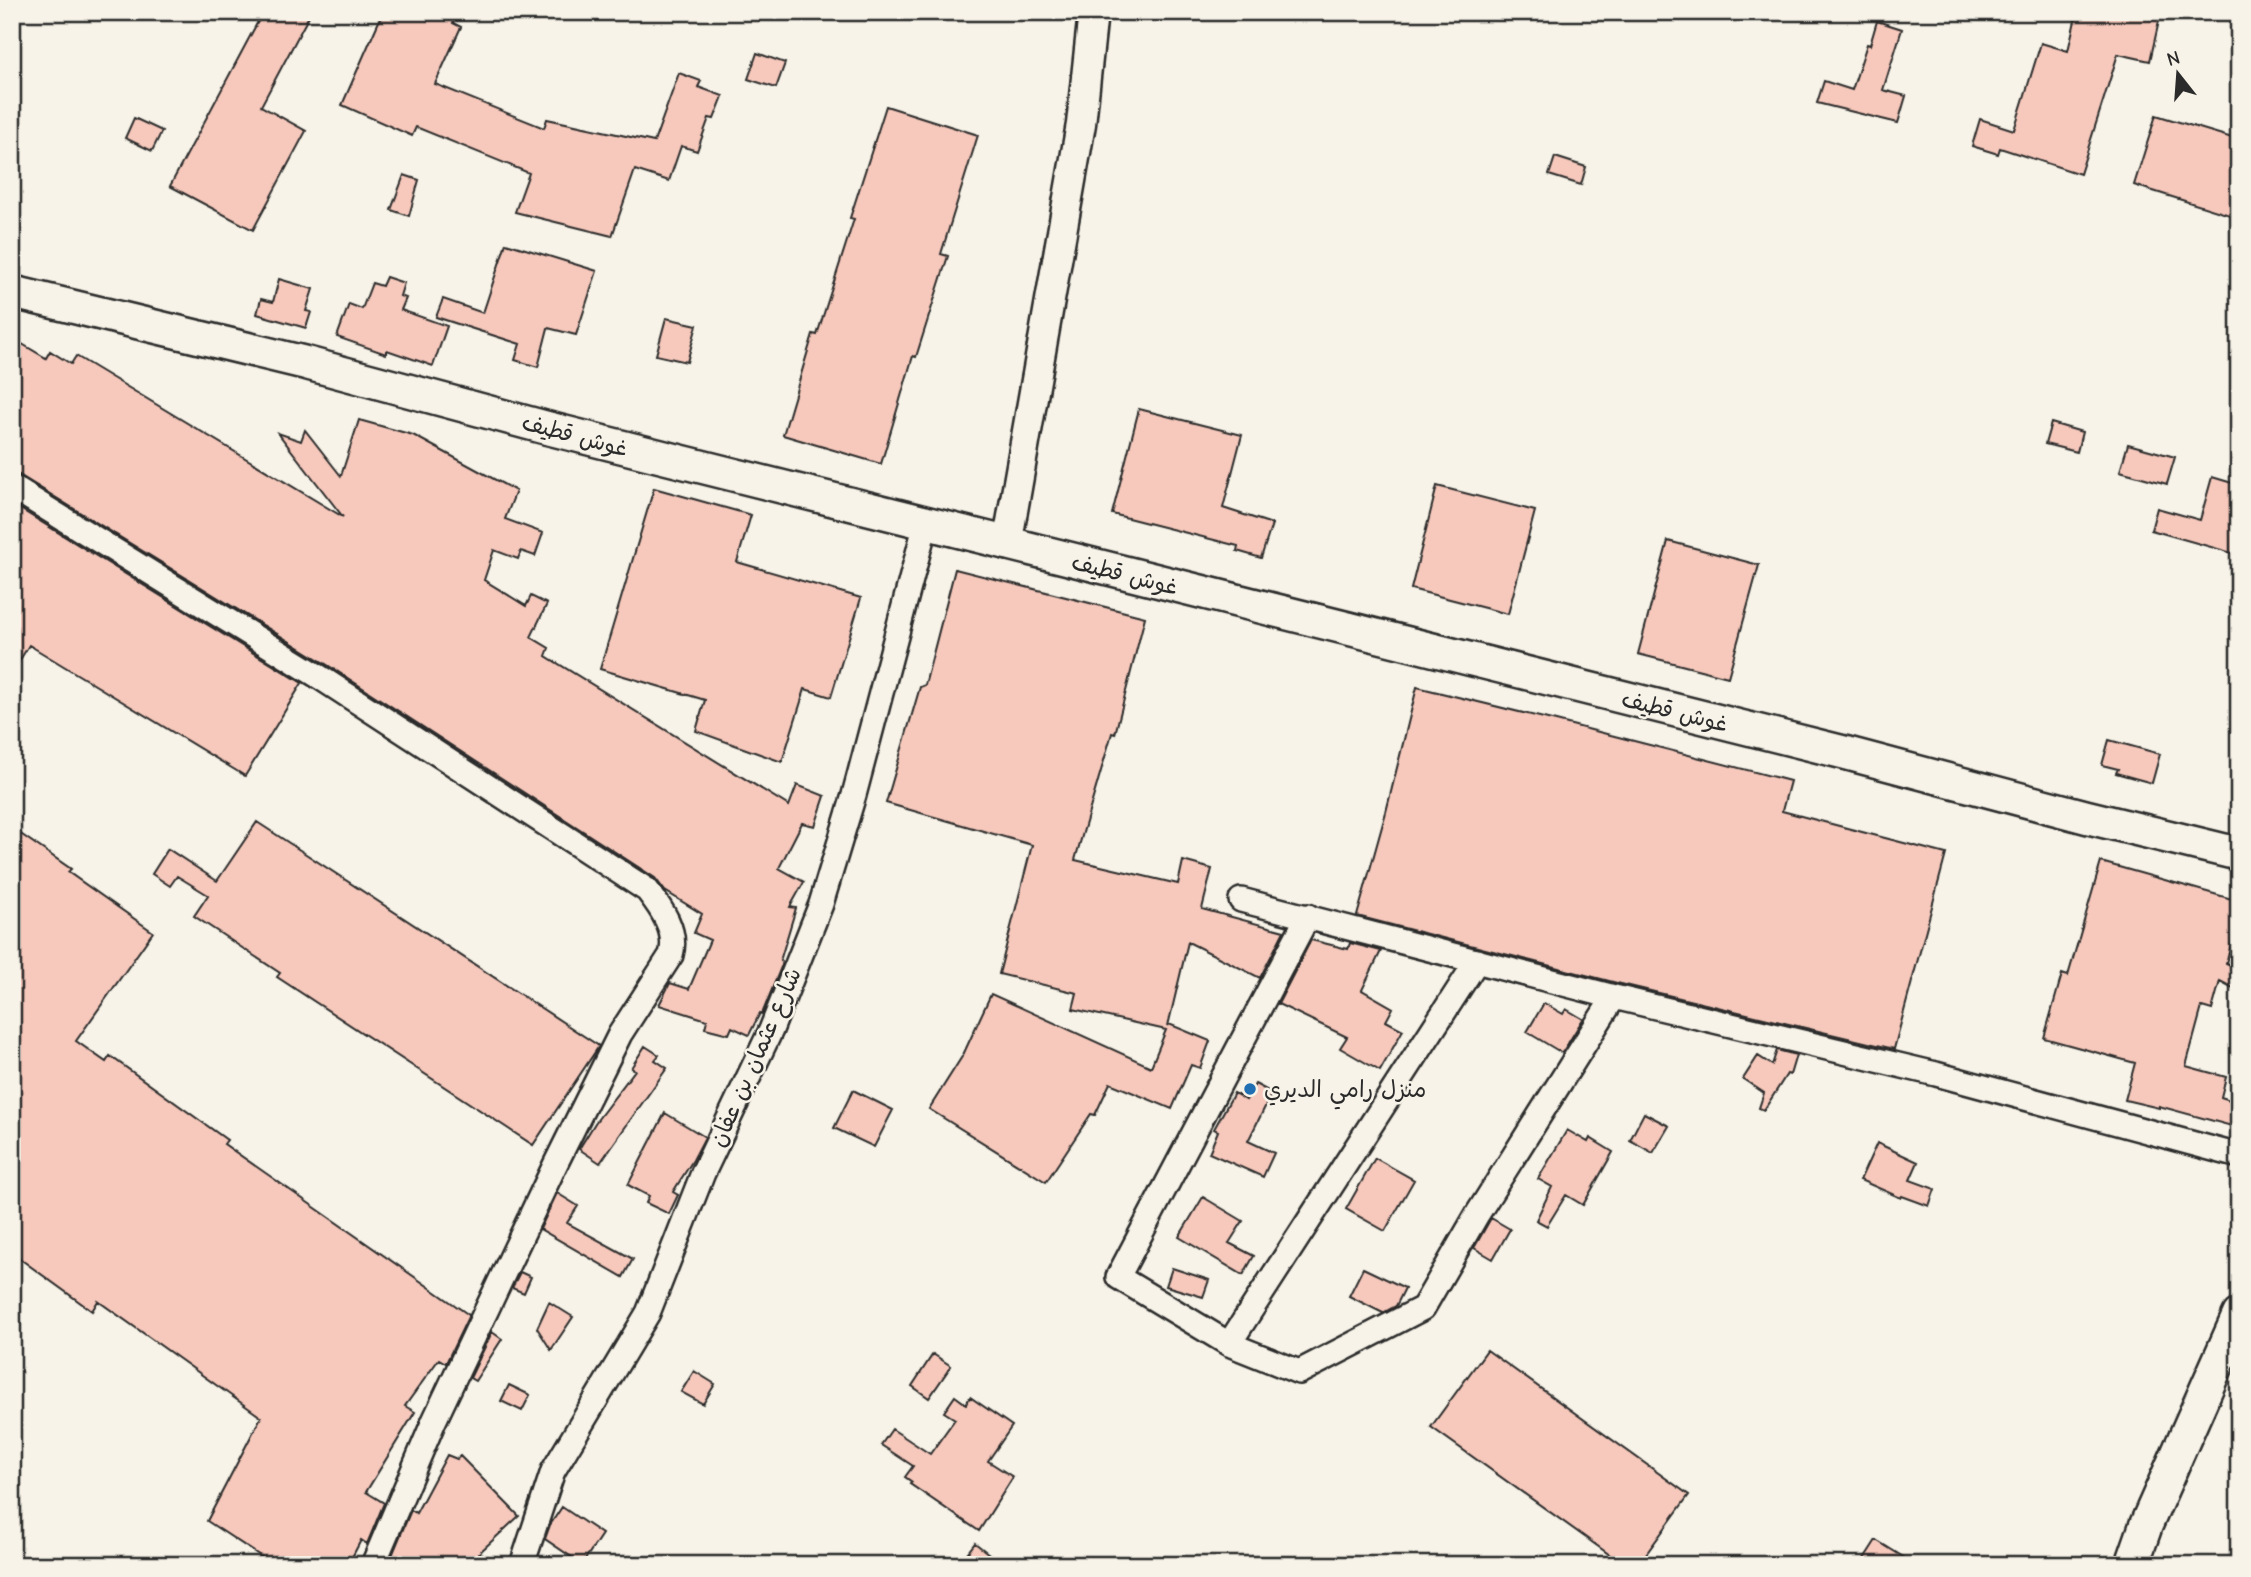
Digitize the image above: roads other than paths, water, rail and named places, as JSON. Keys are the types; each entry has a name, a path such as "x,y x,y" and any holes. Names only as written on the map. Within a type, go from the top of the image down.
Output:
{"main road":[{"name":"غوش قطيف","path":"12,292 306,363 547,428 1007,545 1832,749 2087,817 2239,854"},
{"path":"2132,1565 2146,1525 2239,1315"}],"street":[{"path":"1007,545 1081,124 1093,12"},
{"path":"12,488 318,676 636,882 647,890 666,916 674,946 671,955 620,1034 555,1165 434,1421 373,1565"},
{"name":"شارع عثمان بن عفان","path":"522,1565 553,1471 648,1313 703,1173 771,1030 821,904 854,794 926,523"},
{"path":"1241,900 1614,997 1936,1074 2239,1156"},
{"path":"1308,916 1118,1277 1229,1344 1299,1372 1423,1308 1478,1213 1614,997"},
{"path":"1229,1344 1478,961"}],"place":[{"name":"منزل رامي الديري","path":"1250,1089"}]}
